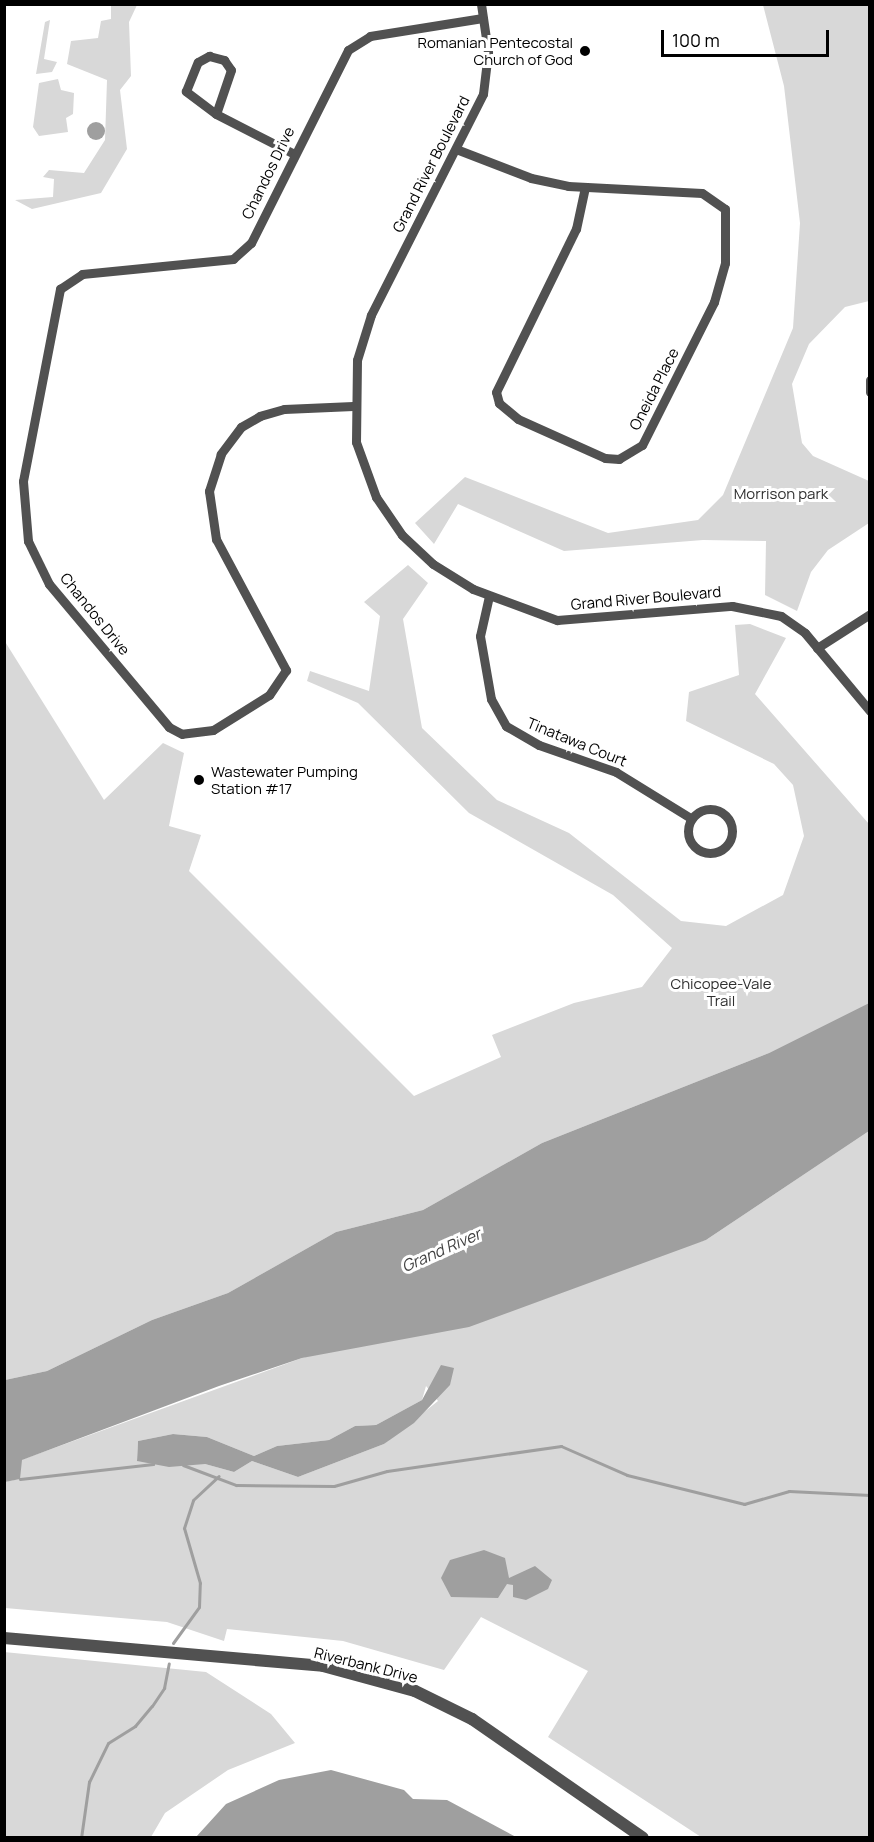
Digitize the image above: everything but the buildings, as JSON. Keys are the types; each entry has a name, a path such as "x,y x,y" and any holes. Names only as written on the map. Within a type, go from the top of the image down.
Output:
{"street":[{"name":"Grand River Boulevard","path":"481,4 488,52 483,93 371,315 357,360 353,406 362,460 386,513 433,564 489,596 557,620 751,608 791,622 817,648 870,711"},
{"name":"Chandos Drive","path":"353,406 284,409 260,416 241,427 221,454 209,492 216,539 286,670 269,694 213,730 182,734 169,727 49,584 28,541 23,481 57,300 67,280 82,274 233,259 251,243 340,62 358,41 483,18"},
{"path":"216,114 231,70 224,60 208,56 198,62 186,91 216,114 294,154"},
{"name":"Oneida Place","path":"456,149 531,178 585,187 712,196 725,209 728,223 722,281 714,302 642,445 619,459 605,458 518,419 506,412 496,392 576,229 585,187"},
{"path":"870,380 870,392"},
{"name":"Tinatawa Court","path":"489,596 480,636 491,699 506,726 539,745 616,772 692,819"},
{"path":"817,648 870,614"},
{"path":"701,811 721,811 733,831 728,845 711,853 698,849 689,837 692,819 701,811"},
{"name":"Riverbank Drive","path":"4,1638 323,1666 415,1692 472,1719 643,1838"}],"green space":[{"path":"111,5 137,5 129,22 131,76 120,90 127,149 101,193 32,209 15,200 53,197 54,179 43,177 49,170 84,173 105,140 107,80 67,64 71,41 98,38 101,21 111,19"},
{"name":"Morrison park","path":"763,5 869,5 869,301 845,307 809,344 792,384 802,443 813,456 869,481 869,523 828,550 811,572 797,611 765,595 766,541 703,540 564,551 458,504 434,544 415,523 465,477 608,533 698,520 723,495 793,328 800,223 784,86"},
{"path":"50,20 44,59 57,62 52,72 36,74 45,22"},
{"path":"58,79 61,90 74,93 73,114 66,118 68,132 39,136 33,127 39,83"},
{"name":"Chicopee-Vale Trail","path":"408,565 428,583 403,619 422,728 497,800 569,833 681,921 726,926 783,895 804,836 793,785 774,764 686,721 689,692 739,675 735,625 750,624 786,638 755,694 869,824 869,1003 769,1053 542,1143 423,1210 336,1232 228,1293 152,1320 47,1371 5,1380 4,640 104,800 163,743 184,753 169,826 201,835 189,871 414,1096 501,1057 492,1035 574,1003 642,987 672,948 613,895 469,813 358,703 307,681 310,671 369,691 380,616 364,602"},
{"path":"869,1131 869,1837 701,1837 548,1737 588,1671 481,1617 444,1670 343,1641 227,1629 224,1641 167,1622 5,1608 4,1482 19,1479 21,1460 302,1358 706,1240","holes":["426,1386 438,1401 384,1444 298,1477 252,1461 234,1472 205,1464 137,1461 138,1441 173,1434 207,1437 254,1456 277,1446 329,1440 355,1426 376,1425 422,1400"]},
{"path":"4,1652 206,1672 271,1714 295,1743 228,1770 165,1813 151,1837 5,1837"}],"water":[{"path":"96,122 102,125 105,131 102,137 96,140 90,137 87,131 90,125"},
{"name":"Grand River","path":"869,1003 869,1131 706,1240 469,1327 302,1358 219,1386 22,1460 20,1479 5,1482 5,1380 47,1371 152,1320 228,1293 336,1232 423,1210 542,1143 769,1053"},
{"path":"441,1365 454,1368 450,1385 414,1423 384,1444 298,1477 252,1461 234,1472 205,1464 169,1467 137,1461 138,1441 173,1434 207,1437 254,1456 277,1446 329,1440 355,1426 376,1425 422,1400"},
{"path":"484,1550 505,1558 509,1578 535,1566 552,1580 548,1589 526,1600 513,1597 513,1585 507,1584 498,1598 451,1597 441,1578 450,1560"},
{"path":"331,1770 404,1790 413,1799 447,1800 516,1837 196,1837 226,1804 279,1780"}],"waterway":[{"path":"183,1465 236,1485 334,1486 387,1471 561,1446 627,1475 744,1504 789,1491 870,1495"},
{"path":"20,1479 153,1464"},
{"path":"173,1643 199,1607 200,1583 184,1528 193,1500 219,1476"},
{"path":"81,1838 89,1782 108,1743 135,1726 152,1706 164,1688 169,1663"}],"place":[{"name":"Romanian Pentecostal Church of God","path":"585,51"},
{"name":"Wastewater Pumping Station #17","path":"199,780"}]}
